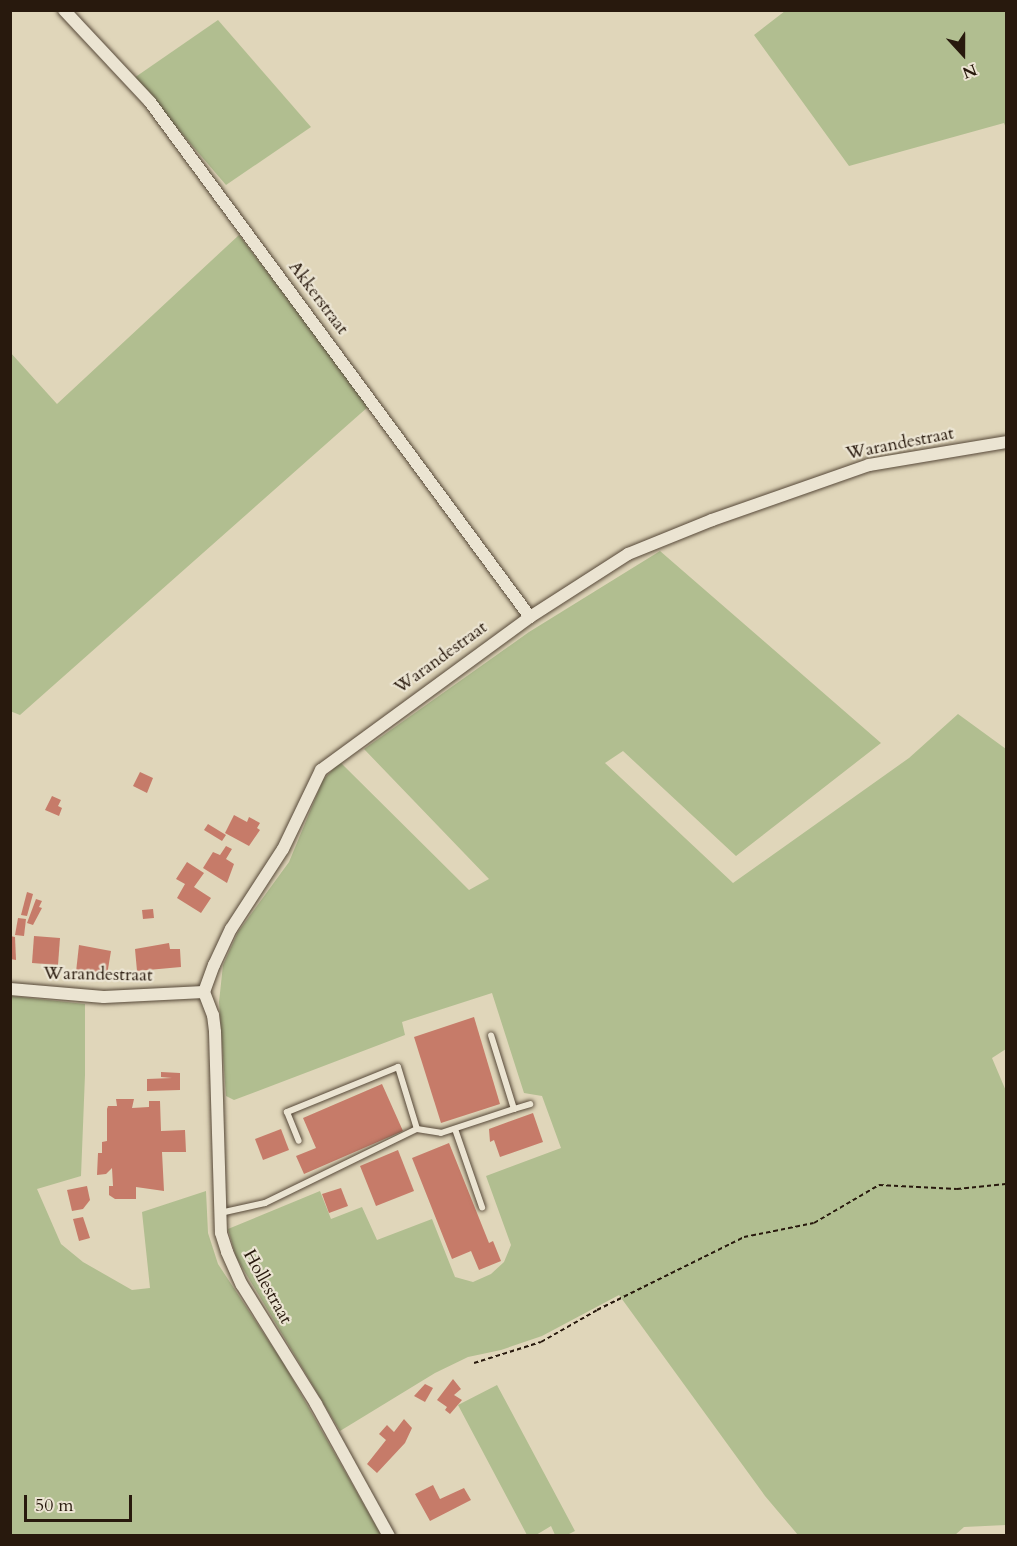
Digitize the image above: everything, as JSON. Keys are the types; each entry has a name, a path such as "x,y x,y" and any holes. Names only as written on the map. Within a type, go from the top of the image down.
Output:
{"street":[{"name":"Akkerstraat","path":"64,10 150,102 530,617"},
{"name":"Warandestraat","path":"10,989 104,997 204,992 231,929 283,849 321,770 530,617 628,554 723,516 869,465 1006,442"},
{"name":"Hollestraat","path":"204,992 213,1015 215,1032 221,1233 234,1271 316,1404 389,1536"}],"lane":[{"path":"491,1035 514,1109"},
{"path":"299,1141 287,1112 398,1067 417,1129"},
{"path":"220,1213 265,1203 417,1129 441,1133 530,1104"},
{"path":"455,1129 482,1207"}],"path":[{"path":"474,1363 541,1342 597,1310 744,1237 814,1223 879,1185 957,1189 1006,1184"}],"green space":[{"path":"785,11 1006,11 1006,128 1004,123 849,166 754,35"},
{"path":"218,20 311,127 226,185 134,78"},
{"path":"239,235 369,406 20,715 10,711 10,352 57,404"},
{"path":"660,551 881,743 736,856 623,751 605,763 733,883 909,758 958,714 1006,749 1006,1049 992,1058 1006,1091 1006,1525 964,1527 955,1535 798,1535 765,1496 619,1295 542,1336 501,1350 468,1357 435,1373 340,1431 236,1257 228,1229 320,1191 331,1219 362,1207 377,1240 432,1219 455,1277 473,1282 491,1274 504,1262 511,1245 486,1176 561,1148 542,1096 524,1093 492,993 402,1022 405,1035 234,1100 226,1096 219,1002 223,965 238,932 289,862 323,780 340,762 469,890 489,879 364,749 529,632"},
{"path":"11,996 85,1004 81,1176 37,1189 61,1244 83,1262 132,1290 150,1288 142,1212 206,1191 208,1233 218,1264 285,1366 381,1535 11,1536"},
{"path":"497,1385 575,1531 567,1535 555,1535 551,1526 536,1535 527,1535 458,1405"}],"building":[{"path":"140,772 153,778 147,793 133,786"},
{"path":"52,796 61,800 58,806 62,808 59,816 45,810"},
{"path":"234,815 247,822 249,817 260,823 257,828 260,830 249,846 225,833"},
{"path":"208,824 226,835 222,841 204,830"},
{"path":"226,846 232,849 226,859 234,864 227,883 203,868 213,852 220,855"},
{"path":"187,862 204,873 194,887 211,898 201,913 177,898 185,884 176,879"},
{"path":"27,892 33,894 27,916 21,915"},
{"path":"36,899 42,901 39,907 42,908 33,925 27,923"},
{"path":"153,909 154,918 143,919 142,910"},
{"path":"18,918 26,919 24,936 15,935"},
{"path":"10,936 15,937 16,960 10,959"},
{"path":"34,936 60,938 58,965 32,963"},
{"path":"169,943 170,949 180,949 181,967 137,971 135,949"},
{"path":"79,945 111,951 107,975 76,972"},
{"path":"474,1017 500,1104 441,1123 414,1037"},
{"path":"161,1072 180,1073 180,1090 147,1091 147,1079 172,1078 161,1077"},
{"path":"382,1084 403,1131 304,1174 296,1156 316,1148 303,1118"},
{"path":"116,1099 134,1099 132,1108 149,1107 149,1101 160,1101 161,1131 185,1130 186,1152 162,1152 164,1191 136,1187 136,1199 115,1199 109,1195 109,1186 113,1186 112,1168 106,1174 97,1175 98,1153 102,1153 102,1142 107,1141 107,1109 108,1106 117,1106"},
{"path":"533,1113 543,1142 500,1157 494,1140 490,1142 489,1129"},
{"path":"281,1129 289,1150 263,1160 255,1139"},
{"path":"449,1143 489,1243 493,1241 501,1261 479,1270 471,1251 452,1259 412,1158"},
{"path":"398,1150 414,1191 376,1206 360,1166"},
{"path":"87,1186 90,1200 83,1209 72,1211 67,1190"},
{"path":"341,1188 348,1206 329,1213 322,1194"},
{"path":"83,1217 90,1238 79,1241 73,1219"},
{"path":"453,1379 461,1389 454,1395 462,1400 450,1414 445,1410 447,1407 437,1400"},
{"path":"425,1384 433,1388 425,1402 414,1396"},
{"path":"404,1419 412,1428 405,1443 377,1473 367,1464 386,1440 379,1434 387,1425 394,1432"},
{"path":"433,1485 440,1499 464,1488 471,1500 430,1521 415,1494"}]}
